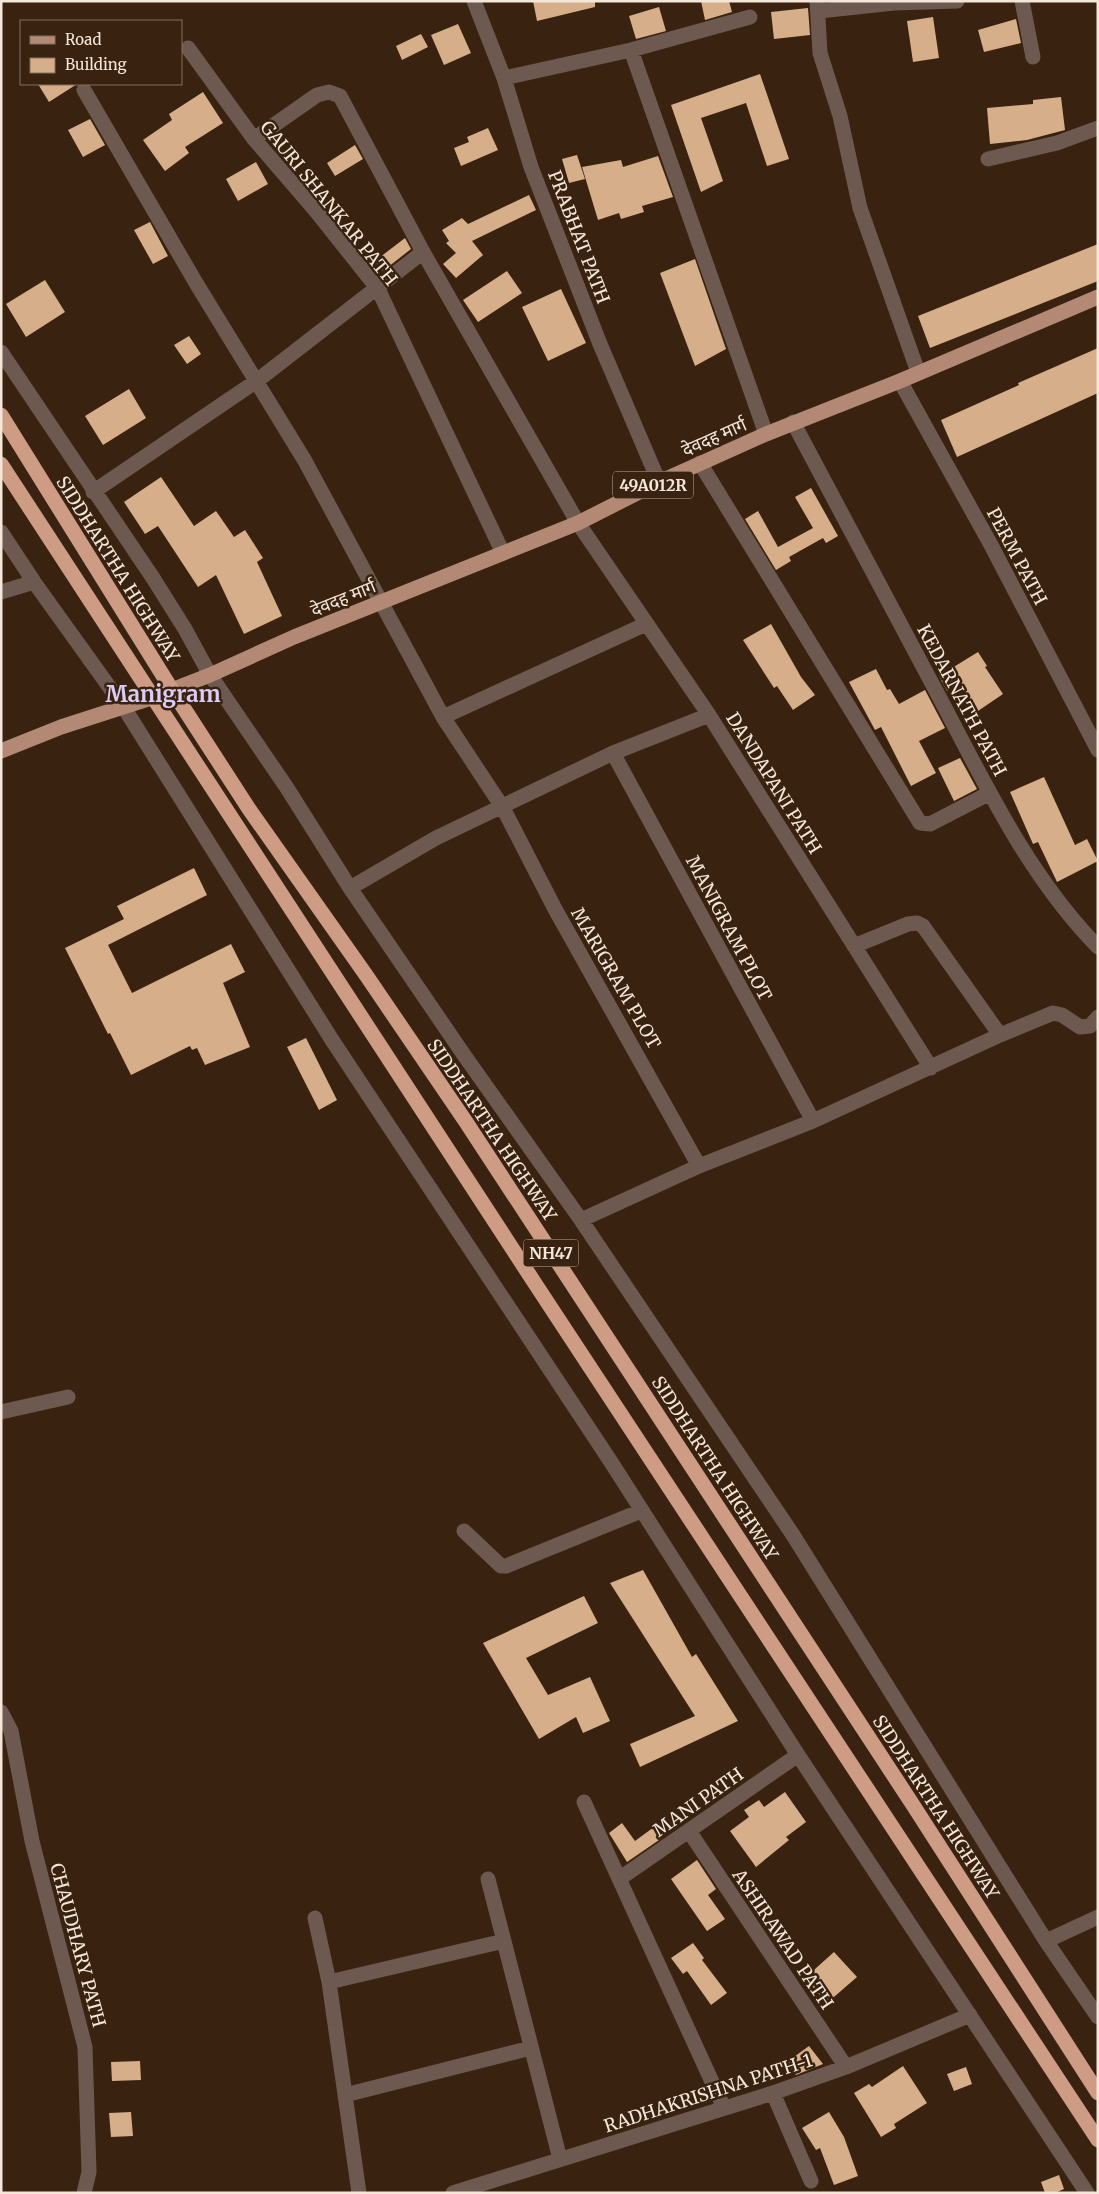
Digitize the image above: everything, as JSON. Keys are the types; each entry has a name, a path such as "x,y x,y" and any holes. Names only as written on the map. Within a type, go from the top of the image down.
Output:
{"highway":[{"name":"SIDDHARTHA HIGHWAY","path":"1,415 172,690 249,809 466,1122 914,1805 1098,2093"},
{"name":"NH47","path":"1,464 536,1285 1098,2140"}],"main road":[{"name":"देवदह मार्ग","path":"210,675 294,638 578,523 658,482 793,422 900,381 1098,297"},
{"name":"49A012R","path":"1,751 123,706 154,697 210,675"}],"street":[{"name":"PRABHAT PATH","path":"474,1 504,78 538,185 600,344 658,482"},
{"path":"918,372 860,208 840,116 820,53 818,6 957,1"},
{"path":"1022,1 1033,57"},
{"path":"504,78 631,50 750,17"},
{"name":"GAURI SHANKAR PATH","path":"188,48 254,139 316,211 378,289 503,553"},
{"path":"631,50 766,434"},
{"name":"MARIGRAM PLOT","path":"84,90 196,283 258,380 306,461 443,717 503,808 555,909 699,1166"},
{"name":"DANDAPANI PATH","path":"254,139 317,95 329,92 340,96 423,252 578,523 709,715 931,1068"},
{"path":"988,159 1056,143 1098,128"},
{"path":"93,492 258,380 378,289 423,252"},
{"path":"1,352 93,492 153,578 185,629 210,675 287,788 350,888 464,1055 582,1220 793,1535 1046,1941 1098,2017"},
{"name":"PERM PATH","path":"900,381 991,545 1098,750"},
{"name":"KEDARNATH PATH","path":"700,463 920,822 930,824 990,793 793,422"},
{"path":"1,532 34,582 123,706 332,1040 611,1462 798,1756 1087,2193"},
{"path":"1,592 34,582"},
{"path":"443,717 646,624"},
{"path":"350,888 436,838 503,808 613,753 709,715"},
{"name":"MANIGRAM PLOT","path":"613,753 812,1121"},
{"path":"990,793 1048,889 1065,912 1098,947"},
{"path":"854,946 908,924 917,923 923,926 1000,1035"},
{"path":"582,1220 699,1166 812,1121 1000,1035 1053,1013 1062,1015 1080,1027 1090,1026 1098,1017"},
{"path":"1,1412 68,1397"},
{"path":"464,1531 501,1566 506,1566 641,1511"},
{"name":"CHAUDHARY PATH","path":"1,1712 85,2047 89,2172 84,2193"},
{"name":"MANI PATH","path":"619,1879 798,1756"},
{"path":"584,1802 724,2108"},
{"name":"ASHIRAWAD PATH","path":"689,1832 846,2067"},
{"path":"488,1879 560,2159"},
{"path":"315,1918 329,1982 359,2193"},
{"path":"1046,1941 1098,1918"},
{"path":"329,1982 504,1941"},
{"name":"RADHAKRISHNA PATH-1","path":"453,2193 478,2189 560,2159 773,2093 846,2067 970,2016"},
{"path":"345,2095 531,2048"},
{"path":"773,2093 811,2181"}],"building":[{"path":"533,1 595,1 595,7 537,21"},
{"path":"701,1 729,1 732,12 705,20"},
{"path":"659,7 666,31 636,39 629,16"},
{"path":"808,8 810,35 774,39 771,12"},
{"path":"933,17 939,58 913,62 907,21"},
{"path":"1016,19 1021,43 984,52 978,30"},
{"path":"458,24 471,53 444,65 431,35"},
{"path":"421,34 428,47 402,60 396,46"},
{"path":"760,74 789,159 767,166 746,103 701,118 723,181 701,192 671,105"},
{"path":"39,85 75,85 49,102"},
{"path":"203,92 223,123 185,147 189,153 165,171 143,140 172,120 169,114"},
{"path":"1061,97 1065,130 1027,140 990,144 987,108 1033,104 1033,100"},
{"path":"90,119 105,145 83,157 68,130"},
{"path":"488,128 498,150 461,166 454,148 469,142 467,137"},
{"path":"355,145 363,159 335,176 327,163"},
{"path":"577,155 585,179 569,183 562,159"},
{"path":"658,156 673,197 642,206 644,212 621,219 619,213 598,220 582,167 621,160 623,167"},
{"path":"256,162 268,184 238,201 226,179"},
{"path":"529,195 536,210 472,241 483,255 456,278 443,264 456,253 446,243 449,241 442,230 462,218 468,224"},
{"path":"150,222 168,256 153,264 134,230"},
{"path":"405,238 411,249 383,271 375,261"},
{"path":"1098,244 1098,281 930,348 918,316"},
{"path":"695,259 726,349 695,366 660,273"},
{"path":"507,271 522,293 478,322 463,300"},
{"path":"45,280 65,312 26,337 6,304"},
{"path":"561,289 586,343 548,361 522,307"},
{"path":"189,336 201,354 187,364 174,345"},
{"path":"1098,348 1098,393 957,457 941,420 1019,385 1018,383"},
{"path":"129,389 146,418 103,445 85,416"},
{"path":"161,477 194,526 216,511 234,537 245,530 263,558 257,562 282,616 244,634 216,575 198,587 158,526 145,534 124,502"},
{"path":"811,488 838,536 826,543 823,538 789,557 791,561 776,570 745,519 758,511 778,547 813,528 795,497"},
{"path":"771,624 801,677 815,695 793,710 777,686 774,688 743,640"},
{"path":"978,652 987,666 985,667 1003,694 978,711 959,683 947,691 939,676"},
{"path":"876,669 887,690 890,689 899,704 925,690 945,728 919,741 936,773 911,786 881,727 875,730 849,682"},
{"path":"960,758 977,789 954,801 938,768"},
{"path":"1044,777 1075,845 1087,839 1098,861 1057,882 1038,842 1033,844 1010,792"},
{"path":"194,868 207,895 108,945 132,993 231,944 245,972 223,983 250,1047 205,1065 197,1048 192,1050 190,1046 131,1075 110,1033 108,1034 65,948 124,919 117,906"},
{"path":"306,1038 337,1100 319,1110 287,1047"},
{"path":"643,1570 692,1657 696,1654 738,1721 640,1767 630,1744 695,1716 610,1583"},
{"path":"584,1596 598,1623 526,1658 548,1695 590,1677 610,1721 583,1733 576,1717 539,1739 483,1643"},
{"path":"785,1792 806,1822 786,1837 789,1840 756,1867 730,1831 749,1817 744,1810 759,1800 764,1807"},
{"path":"622,1823 635,1841 654,1827 662,1838 627,1862 609,1833"},
{"path":"697,1860 716,1889 708,1895 725,1919 707,1931 671,1879"},
{"path":"693,1943 704,1958 702,1960 727,1993 711,2005 687,1971 683,1974 671,1958"},
{"path":"834,1952 857,1977 827,2003 805,1978"},
{"path":"809,2046 823,2064 796,2075 787,2062"},
{"path":"140,2061 141,2080 112,2081 111,2062"},
{"path":"903,2066 927,2103 894,2124 896,2128 881,2137 854,2093 869,2084 872,2087"},
{"path":"966,2067 972,2084 954,2091 947,2074"},
{"path":"131,2112 133,2136 111,2137 109,2113"},
{"path":"829,2112 844,2137 858,2176 834,2185 820,2148 816,2150 802,2128"},
{"path":"1059,2175 1064,2189 1055,2193 1045,2193 1041,2182"}],"district":[{"name":"Manigram","path":"163,694"}]}
